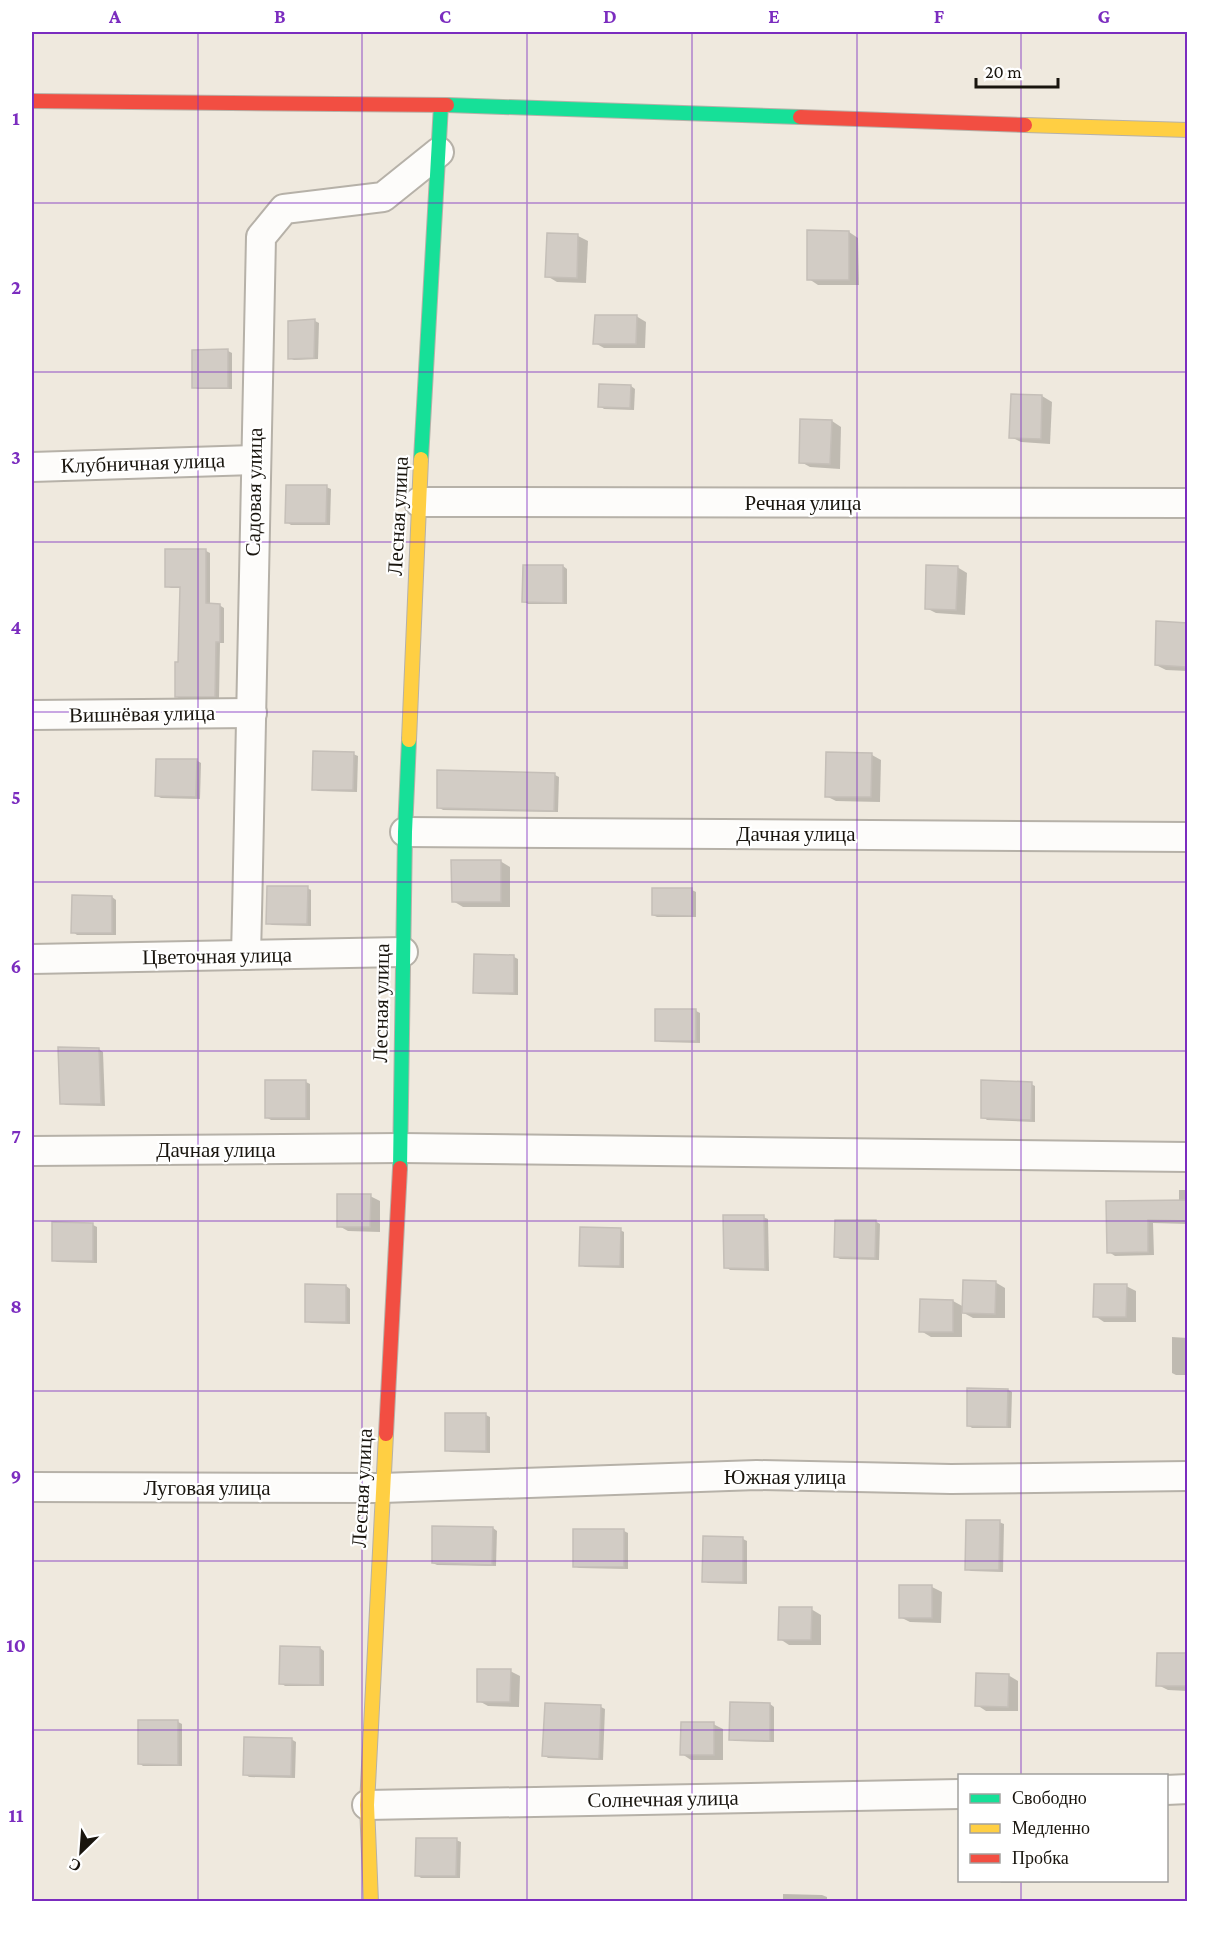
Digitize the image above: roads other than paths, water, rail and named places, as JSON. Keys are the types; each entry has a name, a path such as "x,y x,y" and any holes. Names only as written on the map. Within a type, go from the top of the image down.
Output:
{"street":[{"path":"32,101 441,105 1188,130"},
{"name":"Лесная улица","path":"371,1902 367,1805 400,1148 405,832 419,502 441,105"},
{"name":"Садовая улица","path":"246,955 252,713 254,460 261,237 284,209 383,197 439,152"},
{"name":"Клубничная улица","path":"32,467 254,460"},
{"name":"Речная улица","path":"419,502 1188,503"},
{"name":"Вишнёвая улица","path":"32,715 252,713"},
{"name":"Дачная улица","path":"405,832 1188,837"},
{"name":"Цветочная улица","path":"32,959 403,952"},
{"name":"Дачная улица","path":"32,1151 400,1148 1188,1157"},
{"name":"Южная улица","path":"382,1488 757,1475 951,1479 1188,1476"},
{"name":"Луговая улица","path":"32,1487 382,1488"},
{"path":"1168,1790 1188,1790"},
{"name":"Солнечная улица","path":"367,1805 958,1794"}]}
